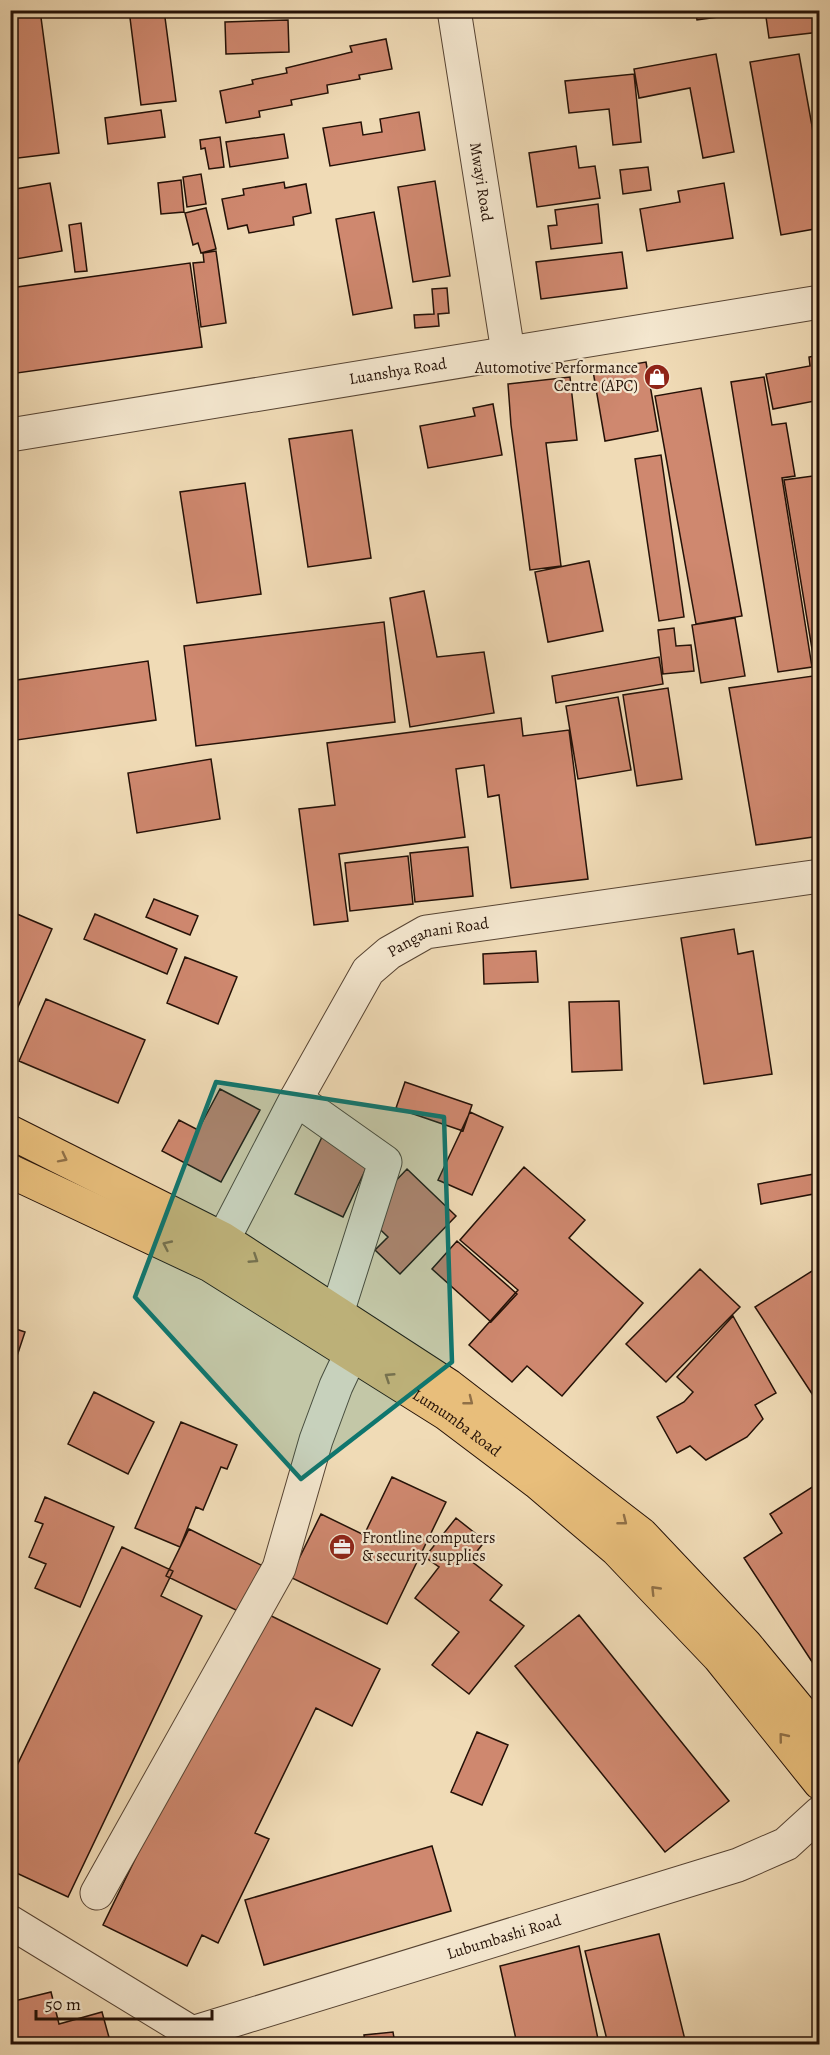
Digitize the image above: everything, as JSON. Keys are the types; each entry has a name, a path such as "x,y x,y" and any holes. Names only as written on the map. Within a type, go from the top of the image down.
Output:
{"main road":[{"name":"Lumumba Road","path":"10,1132 216,1252 337,1313 449,1386 641,1534 745,1644 819,1735"},
{"name":"Lumumba Road","path":"10,1171 216,1252 351,1352 447,1414 537,1482 616,1550 719,1657 819,1783"}],"street":[{"name":"Mwayi Road","path":"454,10 508,352"},
{"name":"Luanshya Road","path":"10,435 819,302"},
{"name":"Panganani Road","path":"216,1252 296,1099 368,971 388,953 426,932 819,876"},
{"path":"296,1099 385,1162 337,1313"},
{"path":"98,1893 279,1568 316,1440 351,1352"},
{"name":"Lubumbashi Road","path":"188,2038 738,1865 786,1844 819,1813"},
{"path":"10,1922 188,2038"}],"highlighted area":[{"path":"216,1082 444,1117 452,1362 301,1479 135,1297"}],"building":[{"path":"10,10 40,10 59,153 10,159"},
{"path":"129,10 164,10 176,101 141,105"},
{"path":"695,10 762,10 762,11 697,20"},
{"path":"765,10 820,10 820,32 769,38"},
{"path":"288,20 289,52 226,54 225,22"},
{"path":"386,39 392,69 359,75 360,79 327,85 328,93 291,100 292,105 259,111 260,117 226,123 220,91 253,84 252,80 287,73 286,68 352,52 350,46"},
{"path":"716,54 734,152 703,158 690,88 639,98 634,69"},
{"path":"799,54 820,170 820,228 781,235 750,62"},
{"path":"634,74 641,142 613,145 609,109 569,113 565,81"},
{"path":"161,110 165,137 108,144 105,118"},
{"path":"419,112 425,150 330,166 323,128 361,122 363,135 382,132 380,119"},
{"path":"284,134 288,158 230,167 226,142"},
{"path":"220,137 224,167 209,169 205,148 201,149 200,140"},
{"path":"576,146 579,168 595,166 600,198 537,207 529,153"},
{"path":"648,167 651,190 623,194 620,170"},
{"path":"201,174 206,204 187,207 183,177"},
{"path":"181,180 184,212 161,214 158,183"},
{"path":"435,181 450,276 413,282 398,187"},
{"path":"284,182 285,188 306,184 311,213 293,217 294,225 249,233 247,225 228,229 222,199 244,195 243,189"},
{"path":"50,183 62,251 16,259 10,226 10,190"},
{"path":"724,183 733,238 647,251 640,209 680,202 678,191"},
{"path":"598,204 602,243 551,249 548,226 557,225 555,210"},
{"path":"206,208 216,249 201,253 198,243 193,245 185,213"},
{"path":"374,212 392,308 353,315 336,219"},
{"path":"81,223 87,271 75,272 69,225"},
{"path":"216,251 226,323 201,327 193,263 204,262 203,253"},
{"path":"622,252 627,288 541,299 536,262"},
{"path":"190,263 202,347 10,374 10,288"},
{"path":"447,288 449,313 438,314 439,326 415,328 414,315 434,314 432,289"},
{"path":"820,355 820,400 773,409 766,374 810,366 809,357"},
{"path":"646,362 658,431 605,441 593,371"},
{"path":"570,377 577,440 546,443 561,566 530,570 511,425 508,384"},
{"path":"764,377 772,425 786,423 795,476 782,478 812,667 778,672 731,382"},
{"path":"701,388 742,616 696,624 655,396"},
{"path":"493,404 502,455 428,468 420,426 475,416 473,408"},
{"path":"352,430 371,558 308,567 289,439"},
{"path":"661,455 684,617 659,621 635,459"},
{"path":"820,475 820,660 814,661 784,480"},
{"path":"245,483 261,594 197,603 180,492"},
{"path":"589,561 603,631 548,642 535,572"},
{"path":"424,591 437,657 484,652 494,713 410,727 390,598"},
{"path":"735,618 745,676 701,683 692,625"},
{"path":"384,622 395,722 196,746 184,646"},
{"path":"674,628 676,646 691,645 694,671 663,674 658,630"},
{"path":"659,657 663,684 556,703 552,676"},
{"path":"148,661 156,720 10,741 10,681"},
{"path":"820,675 820,836 756,845 729,688"},
{"path":"668,688 682,779 637,786 623,695"},
{"path":"618,697 631,770 578,779 566,706"},
{"path":"521,718 523,736 569,730 588,879 511,888 499,795 488,797 484,765 456,769 465,837 339,854 348,921 314,925 299,809 335,805 327,743"},
{"path":"211,759 220,819 137,833 128,773"},
{"path":"468,847 473,896 415,902 410,853"},
{"path":"408,856 413,904 350,911 345,863"},
{"path":"154,899 198,916 190,935 146,917"},
{"path":"17,914 52,929 10,1025 10,928"},
{"path":"95,914 177,949 167,974 84,939"},
{"path":"734,929 738,954 753,951 772,1074 704,1084 681,938"},
{"path":"536,951 538,982 484,984 483,954"},
{"path":"185,957 237,977 218,1024 167,1003"},
{"path":"46,999 145,1040 118,1103 19,1061"},
{"path":"619,1001 622,1070 572,1072 569,1002"},
{"path":"405,1082 472,1105 463,1131 396,1108"},
{"path":"220,1089 260,1110 221,1182 162,1151 179,1120 198,1130"},
{"path":"470,1112 503,1127 472,1195 438,1180"},
{"path":"322,1137 370,1160 343,1217 295,1194"},
{"path":"524,1167 585,1220 569,1238 643,1303 562,1396 527,1366 512,1382 469,1345 518,1290 460,1240"},
{"path":"407,1169 456,1216 400,1274 375,1250 388,1237 364,1214"},
{"path":"820,1173 820,1210 817,1211 814,1194 761,1204 758,1184"},
{"path":"457,1241 517,1294 491,1322 432,1269"},
{"path":"820,1266 820,1406 755,1307"},
{"path":"700,1269 740,1307 666,1382 626,1344"},
{"path":"733,1316 776,1393 755,1405 763,1419 747,1437 706,1460 690,1446 677,1453 657,1417 684,1402 693,1392 677,1377"},
{"path":"10,1327 25,1332 10,1377"},
{"path":"94,1392 154,1422 128,1474 68,1444"},
{"path":"181,1422 237,1445 227,1469 221,1467 203,1510 196,1507 180,1547 135,1528"},
{"path":"392,1477 446,1502 387,1624 290,1577 321,1514 364,1535"},
{"path":"820,1482 820,1674 744,1558 782,1533 770,1514"},
{"path":"45,1497 114,1527 80,1607 35,1588 46,1564 29,1557 43,1524 35,1521"},
{"path":"456,1518 485,1541 470,1560 502,1585 490,1600 524,1626 469,1694 432,1665 459,1632 415,1598 439,1567 425,1557"},
{"path":"189,1529 263,1566 240,1612 166,1576"},
{"path":"122,1547 173,1571 161,1596 202,1616 68,1897 10,1870 10,1780"},
{"path":"257,1609 380,1669 352,1726 316,1708 255,1833 269,1839 218,1943 202,1935 187,1966 103,1925"},
{"path":"579,1615 729,1801 665,1852 515,1666"},
{"path":"477,1732 508,1745 482,1805 451,1792"},
{"path":"432,1846 451,1911 264,1965 245,1900"},
{"path":"659,1934 686,2044 608,2044 585,1951"},
{"path":"579,1946 599,2044 517,2044 500,1966"},
{"path":"51,1992 59,2024 102,2012 110,2041 95,2044 13,2044 10,2002"},
{"path":"393,2032 395,2044 365,2044 364,2035"}],"place":[{"name":"Automotive Performance Centre (APC)","path":"657,377"},
{"name":"Frontline computers & security supplies","path":"342,1547"}]}
